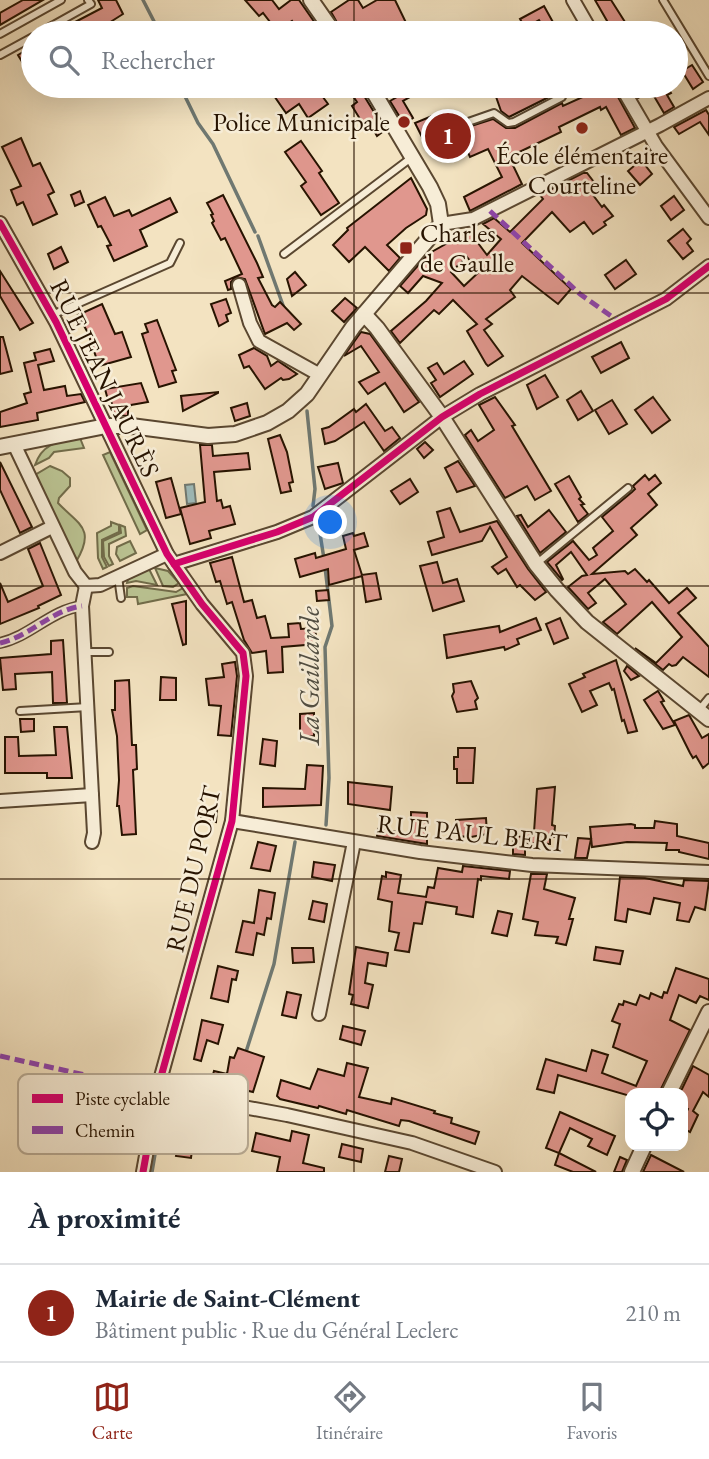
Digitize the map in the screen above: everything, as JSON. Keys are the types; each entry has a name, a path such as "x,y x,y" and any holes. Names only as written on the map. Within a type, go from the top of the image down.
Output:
{"street":[{"path":"311,0 326,21"},
{"path":"573,0 585,21"},
{"path":"377,98 438,204 441,224"},
{"path":"628,98 647,131 709,218"},
{"path":"92,842 94,833 82,606 86,586 75,572 7,446 106,426 131,426 208,436 235,434 267,423 302,400 364,314 441,224 473,219 709,98"},
{"name":"RUE JEAN JAURÈS","path":"0,223 52,315 170,559"},
{"path":"86,586 100,585 170,559 276,532 313,517 442,418 480,394 666,299 709,265"},
{"path":"239,285 250,323 259,341 320,375"},
{"path":"364,314 442,418 536,564 557,590 587,622 704,715"},
{"path":"0,553 52,527"},
{"name":"RUE DU PORT","path":"162,1074 232,821 247,676 243,653 202,604 170,559"},
{"path":"0,643 33,630 72,607 82,606"},
{"path":"0,801 92,794"},
{"name":"RUE PAUL BERT","path":"232,821 420,852 532,865 709,872"},
{"path":"319,1014 354,842"},
{"path":"671,1088 709,1012"},
{"path":"248,1108 412,1143 495,1172"},
{"path":"632,1172 642,1151"},
{"name":"RUE DU PORT","path":"143,1172 146,1154"}],"lane":[{"path":"23,21 61,0"},
{"path":"61,21 91,4 89,0"},
{"path":"663,0 676,21"},
{"path":"0,34 21,22"},
{"path":"688,41 709,76"},
{"path":"0,55 21,44"},
{"path":"451,128 494,113 508,123 514,122 560,98"},
{"path":"284,254 412,157"},
{"path":"52,315 170,263 180,243"},
{"path":"536,564 628,488"},
{"path":"118,577 121,598"},
{"path":"86,652 109,652"},
{"path":"704,715 709,698"},
{"path":"20,711 88,707"}],"green space":[{"path":"80,438 84,448 54,452 49,458 35,465 47,447"},
{"path":"110,452 147,530 140,534 103,455"},
{"path":"50,466 70,478 70,486 58,503 78,522 85,534 85,542 76,562 35,475"},
{"path":"111,522 119,525 119,532 102,540 102,557 107,567 103,569 98,558 97,533 111,526"},
{"path":"120,525 125,527 126,536 109,544 109,556 113,564 109,566 104,557 103,541 121,533"},
{"path":"130,541 136,553 120,561 116,554 117,547"},
{"path":"155,568 168,571 179,583 173,587 163,586"},
{"path":"149,569 157,585 136,581 127,583 128,579"},
{"path":"133,586 176,592 183,588 187,594 138,604 137,597 127,597 127,588"}],"water":[{"path":"194,484 196,503 187,504 185,485"}],"building":[{"path":"23,0 43,0 0,25 0,13"},
{"path":"98,0 116,0 123,14 112,21 77,21 102,8"},
{"path":"245,0 272,0 279,9 291,0 299,0 314,21 269,21 263,13 259,16"},
{"path":"349,0 358,0 363,8 377,0 395,0 405,21 336,21 331,12"},
{"path":"595,0 611,0 624,21 607,21"},
{"path":"544,6 552,21 521,21 520,19"},
{"path":"692,65 703,82 693,89 688,81 688,67"},
{"path":"276,98 324,98 328,104 308,118 299,104 286,113"},
{"path":"354,98 365,98 385,130 377,136 373,129 368,132 352,106 357,102"},
{"path":"395,98 408,98 403,101 413,118 404,124 390,101"},
{"path":"496,98 547,98 509,117 501,111"},
{"path":"581,98 619,98 635,128 621,135 606,107 601,110 600,107 559,127 561,132 509,157 522,184 470,211 464,197 502,177 488,149 470,157 463,141 431,155 415,123 432,116 443,135 493,119 506,128 515,128 562,103 563,106"},
{"path":"655,98 669,98 674,107 664,113"},
{"path":"706,110 709,115 709,135 700,122 679,134 674,127"},
{"path":"21,138 33,166 40,163 54,192 48,195 57,214 33,225 23,202 17,205 11,190 21,186 2,147"},
{"path":"301,141 322,171 319,173 339,203 321,215 301,186 306,182 285,152"},
{"path":"641,160 652,174 640,185 628,171"},
{"path":"587,173 597,186 590,191 613,216 593,234 584,222 570,232 552,212 522,243 571,289 558,304 522,276 510,290 515,297 486,319 492,324 484,330 503,356 488,366 467,331 477,324 453,300 439,314 434,310 400,343 391,331 426,301 442,283 423,276 408,293 400,286 428,254 469,231 487,255 501,239 483,224 494,218 510,232 543,199 540,195","holes":["467,257 479,272 464,286 451,272"]},
{"path":"411,178 427,209 426,215 387,245 400,258 389,271 365,247 349,262 333,245 347,228"},
{"path":"80,191 84,202 75,206 71,195"},
{"path":"223,195 257,263 263,277 258,278 272,305 275,307 280,302 301,324 294,330 287,323 265,334 245,279 236,277 228,290 225,281 242,274 225,238 221,240 212,223 213,214 207,203"},
{"path":"674,196 684,210 671,220 661,206"},
{"path":"105,197 114,216 129,210 132,216 170,198 177,212 140,230 147,246 114,261 107,246 111,245 101,226 98,227 88,205"},
{"path":"683,229 691,239 687,243 693,251 683,259 668,241"},
{"path":"61,247 68,262 54,269 48,254"},
{"path":"626,260 636,274 615,289 605,275"},
{"path":"0,271 33,323 20,330 0,296"},
{"path":"295,272 306,285 292,296 287,279"},
{"path":"345,298 357,308 344,322 332,311"},
{"path":"226,299 231,313 226,315 228,321 219,326 211,304"},
{"path":"102,304 115,334 122,332 131,357 99,366 88,333 78,315"},
{"path":"157,320 176,370 172,371 176,382 159,387 142,334 148,332 145,324"},
{"path":"361,332 370,334 419,402 404,412 385,383 368,394 359,382 379,372 361,346 344,356"},
{"path":"0,337 3,337 12,371 0,374"},
{"path":"621,342 629,358 601,373 592,357"},
{"path":"254,348 267,356 271,366 278,361 297,374 289,379 281,378 265,389 249,366 244,368 239,355"},
{"path":"50,349 54,361 38,365 44,390 65,386 67,396 81,394 85,402 37,413 38,420 0,427 0,412 27,403 24,394 31,392 24,363 36,360 34,353"},
{"path":"464,361 473,374 440,397 431,383 436,380 428,368 437,363 444,374"},
{"path":"545,375 558,397 537,409 527,385"},
{"path":"141,383 148,402 131,405 128,416 114,415 105,389"},
{"path":"581,391 593,411 578,420 567,400"},
{"path":"218,393 183,411 181,396"},
{"path":"495,397 515,425 512,426 551,491 535,500 527,486 505,498 465,435 471,430 478,441 494,430 479,405"},
{"path":"653,397 670,420 652,433 635,410"},
{"path":"612,400 627,424 609,434 595,410"},
{"path":"247,403 250,416 235,421 231,408"},
{"path":"366,404 385,431 392,427 400,438 384,451 364,422 335,441 325,444 322,429"},
{"path":"280,435 287,452 293,482 289,483 291,491 281,493 268,439"},
{"path":"425,442 433,450 424,458 417,449"},
{"path":"200,445 212,445 213,456 248,453 250,469 214,472 217,501 221,500 223,508 230,506 235,524 209,531 211,538 190,544 180,508 205,502"},
{"path":"458,461 475,486 457,492 445,468"},
{"path":"0,462 32,527 20,533 0,490"},
{"path":"338,463 343,483 325,489 318,467"},
{"path":"645,475 649,480 655,475 661,483 648,494 657,505 631,528 637,535 592,574 625,571 628,574 635,569 647,582 649,580 669,603 687,588 696,598 678,613 709,647 709,677 683,657 676,665 669,664 663,670 635,648 656,663 682,637 652,602 617,634 603,622 626,604 605,579 588,593 596,603 588,609 568,587 587,575 571,552 556,565 562,580 547,562 573,541 589,560 597,555 593,548 613,531 602,517 632,492 635,489 633,486"},
{"path":"569,476 584,504 581,505 588,514 578,522 555,484"},
{"path":"171,478 181,514 166,518 156,482"},
{"path":"410,479 418,492 400,504 391,491"},
{"path":"450,508 460,532 497,521 546,592 535,600 520,585 517,587 506,569 498,574 492,567 507,557 490,527 482,541 432,555 428,542 444,537 437,512"},
{"path":"549,510 566,532 540,553 517,516 521,515 528,527"},
{"path":"353,533 354,536 364,533 368,546 354,550 362,575 376,573 381,599 366,602 362,576 329,585 328,569 300,577 295,559 315,553 316,558 346,549 343,536"},
{"path":"40,543 61,595 38,606 39,608 0,624 0,583 8,602 43,586 28,549"},
{"path":"232,557 244,602 252,600 257,618 265,616 271,638 289,637 288,624 300,623 301,629 315,628 317,644 282,647 283,672 268,673 266,651 252,653 244,640 232,602 227,604 220,581 216,582 210,563"},
{"path":"437,562 443,583 457,579 464,601 433,611 420,566"},
{"path":"328,590 329,600 317,601 316,591"},
{"path":"186,601 186,644 183,645 172,604"},
{"path":"536,618 541,630 517,639 519,644 505,650 504,647 447,658 444,635 499,626 500,632"},
{"path":"560,618 568,638 554,644 546,624"},
{"path":"63,640 67,703 53,703 52,672 15,674 16,689 3,690 0,658 51,654 51,641"},
{"path":"616,660 637,731 628,733 614,689 612,690 609,683 590,691 597,705 582,712 569,684 585,677 583,674"},
{"path":"235,662 237,676 231,736 218,735 221,706 209,705 206,679 224,677 222,664"},
{"path":"627,666 639,676 631,680 624,671"},
{"path":"161,677 176,678 176,700 160,700"},
{"path":"129,680 132,745 136,745 137,769 133,770 136,834 122,835 117,806 117,736 112,710 115,710 115,681"},
{"path":"471,681 478,698 475,701 477,709 457,712 452,696 453,684"},
{"path":"658,691 664,701 661,702 675,725 663,729 644,700"},
{"path":"314,713 314,736 300,737 300,714"},
{"path":"689,715 702,738 709,734 709,763 703,768 696,756 693,758 674,721"},
{"path":"20,719 34,719 34,731 21,732"},
{"path":"54,727 67,727 72,778 47,778 47,773 5,773 5,737 18,737 19,756 56,755"},
{"path":"263,739 277,741 275,766 260,764"},
{"path":"458,748 475,748 473,783 457,783 454,757 458,757"},
{"path":"307,765 323,766 321,805 263,807 263,788 305,789"},
{"path":"348,782 392,787 390,810 348,804"},
{"path":"555,787 552,825 555,826 550,844 525,843 525,855 513,854 513,836 523,837 523,831 534,832 537,789"},
{"path":"202,808 217,809 216,822 201,820"},
{"path":"411,812 427,813 427,844 377,836 378,829 411,834"},
{"path":"486,818 487,834 457,836 456,820"},
{"path":"655,821 677,824 677,836 709,843 709,859 679,850 666,850 667,843 627,842 592,847 590,827 631,824 635,825 635,828 654,828"},
{"path":"578,838 591,839 587,858 575,858"},
{"path":"258,842 276,846 270,871 251,868"},
{"path":"314,862 335,865 332,881 312,877"},
{"path":"463,866 510,871 509,879 481,876 481,880 478,879 473,917 456,914 457,907 426,902 422,924 414,923 409,952 395,950 399,933 389,931 392,902 378,899 382,876 386,877 386,872 401,875 398,893 426,897 428,887 434,888 438,868 462,872"},
{"path":"531,874 547,874 544,889 575,898 566,945 556,943 558,937 535,935 538,922 523,919"},
{"path":"620,877 645,878 683,886 684,880 709,881 705,910 695,907 689,922 677,920 680,903 654,898 650,914 628,909 626,922 615,920"},
{"path":"259,890 275,893 271,919 267,918 264,935 257,933 253,955 236,952 243,921 254,923"},
{"path":"313,901 327,904 324,922 309,919"},
{"path":"498,911 512,914 507,936 492,933"},
{"path":"356,947 388,953 386,966 368,963 365,983 373,985 368,1008 351,1004 353,995 349,994"},
{"path":"596,947 623,951 620,964 594,960"},
{"path":"292,948 313,948 314,962 293,963"},
{"path":"218,966 238,971 236,980 232,979 228,1002 211,998"},
{"path":"676,968 709,979 709,1000 700,996 696,1003 679,995 670,1020 690,1030 661,1088 625,1088 625,1095 558,1075 554,1093 537,1089 546,1059 586,1071 592,1050 608,1055 602,1073 636,1086 647,1061 613,1047 620,1024 612,1021 619,1004 623,1005 624,1001 636,1005 640,995 649,999 651,993 662,998 664,992 667,993"},
{"path":"287,992 301,995 296,1018 282,1015"},
{"path":"202,1020 223,1025 218,1044 207,1040 201,1061 194,1059"},
{"path":"343,1026 365,1031 361,1045 340,1039"},
{"path":"238,1048 264,1057 253,1092 248,1091 248,1074 227,1074 230,1057 234,1058"},
{"path":"347,1063 368,1068 359,1097 391,1104 392,1098 435,1111 434,1113 452,1118 451,1123 479,1132 475,1144 409,1121 401,1120 399,1126 347,1110 346,1114 280,1099 277,1096 281,1080 310,1089 318,1069 344,1076"},
{"path":"693,1066 709,1075 709,1097 703,1092 693,1111 698,1115 690,1132 688,1088 682,1088"},
{"path":"560,1112 615,1136 607,1155 588,1146 592,1139 570,1128 559,1153 546,1148"},
{"path":"292,1131 309,1135 303,1163 324,1168 324,1172 277,1172 280,1157 252,1151 256,1133 290,1141"},
{"path":"342,1144 363,1149 361,1162 339,1157"},
{"path":"559,1153 596,1172 573,1172 555,1165"},
{"path":"176,1154 192,1154 191,1158"},
{"path":"651,1155 684,1172 643,1172"},
{"path":"389,1156 402,1159 399,1172 385,1172"},
{"path":"620,1157 627,1160 622,1172 614,1172"}],"waterway":[{"name":"La Gaillarde","path":"143,0 154,21"},
{"name":"La Gaillarde","path":"186,98 198,123 213,144 255,232"},
{"name":"La Gaillarde","path":"258,236 284,308"},
{"name":"La Gaillarde","path":"307,411 315,489 313,506"},
{"name":"La Gaillarde","path":"319,527 324,559"},
{"name":"La Gaillarde","path":"325,567 332,626 325,647 329,778 326,825"},
{"name":"La Gaillarde","path":"245,1055 274,964 295,842"},
{"name":"La Gaillarde","path":"152,1172 155,1154"}],"marked path":[{"path":"490,211 580,294 621,323"},
{"path":"0,643 22,635 60,612 82,606"},
{"path":"0,1056 81,1074"}],"cycle path":[{"path":"0,223 56,322 167,554 202,604 243,653 246,676 232,821 162,1074"},
{"path":"174,564 277,532 313,517 442,417 480,394 666,299 709,266"},
{"path":"143,1172 146,1154"}],"place":[{"name":"Police Municipale","path":"404,122"},
{"name":"École élémentaire Courteline","path":"582,128"},
{"name":"Mairie de Saint-Clément","path":"448,136"},
{"name":"Charles de Gaulle","path":"406,248"}]}
